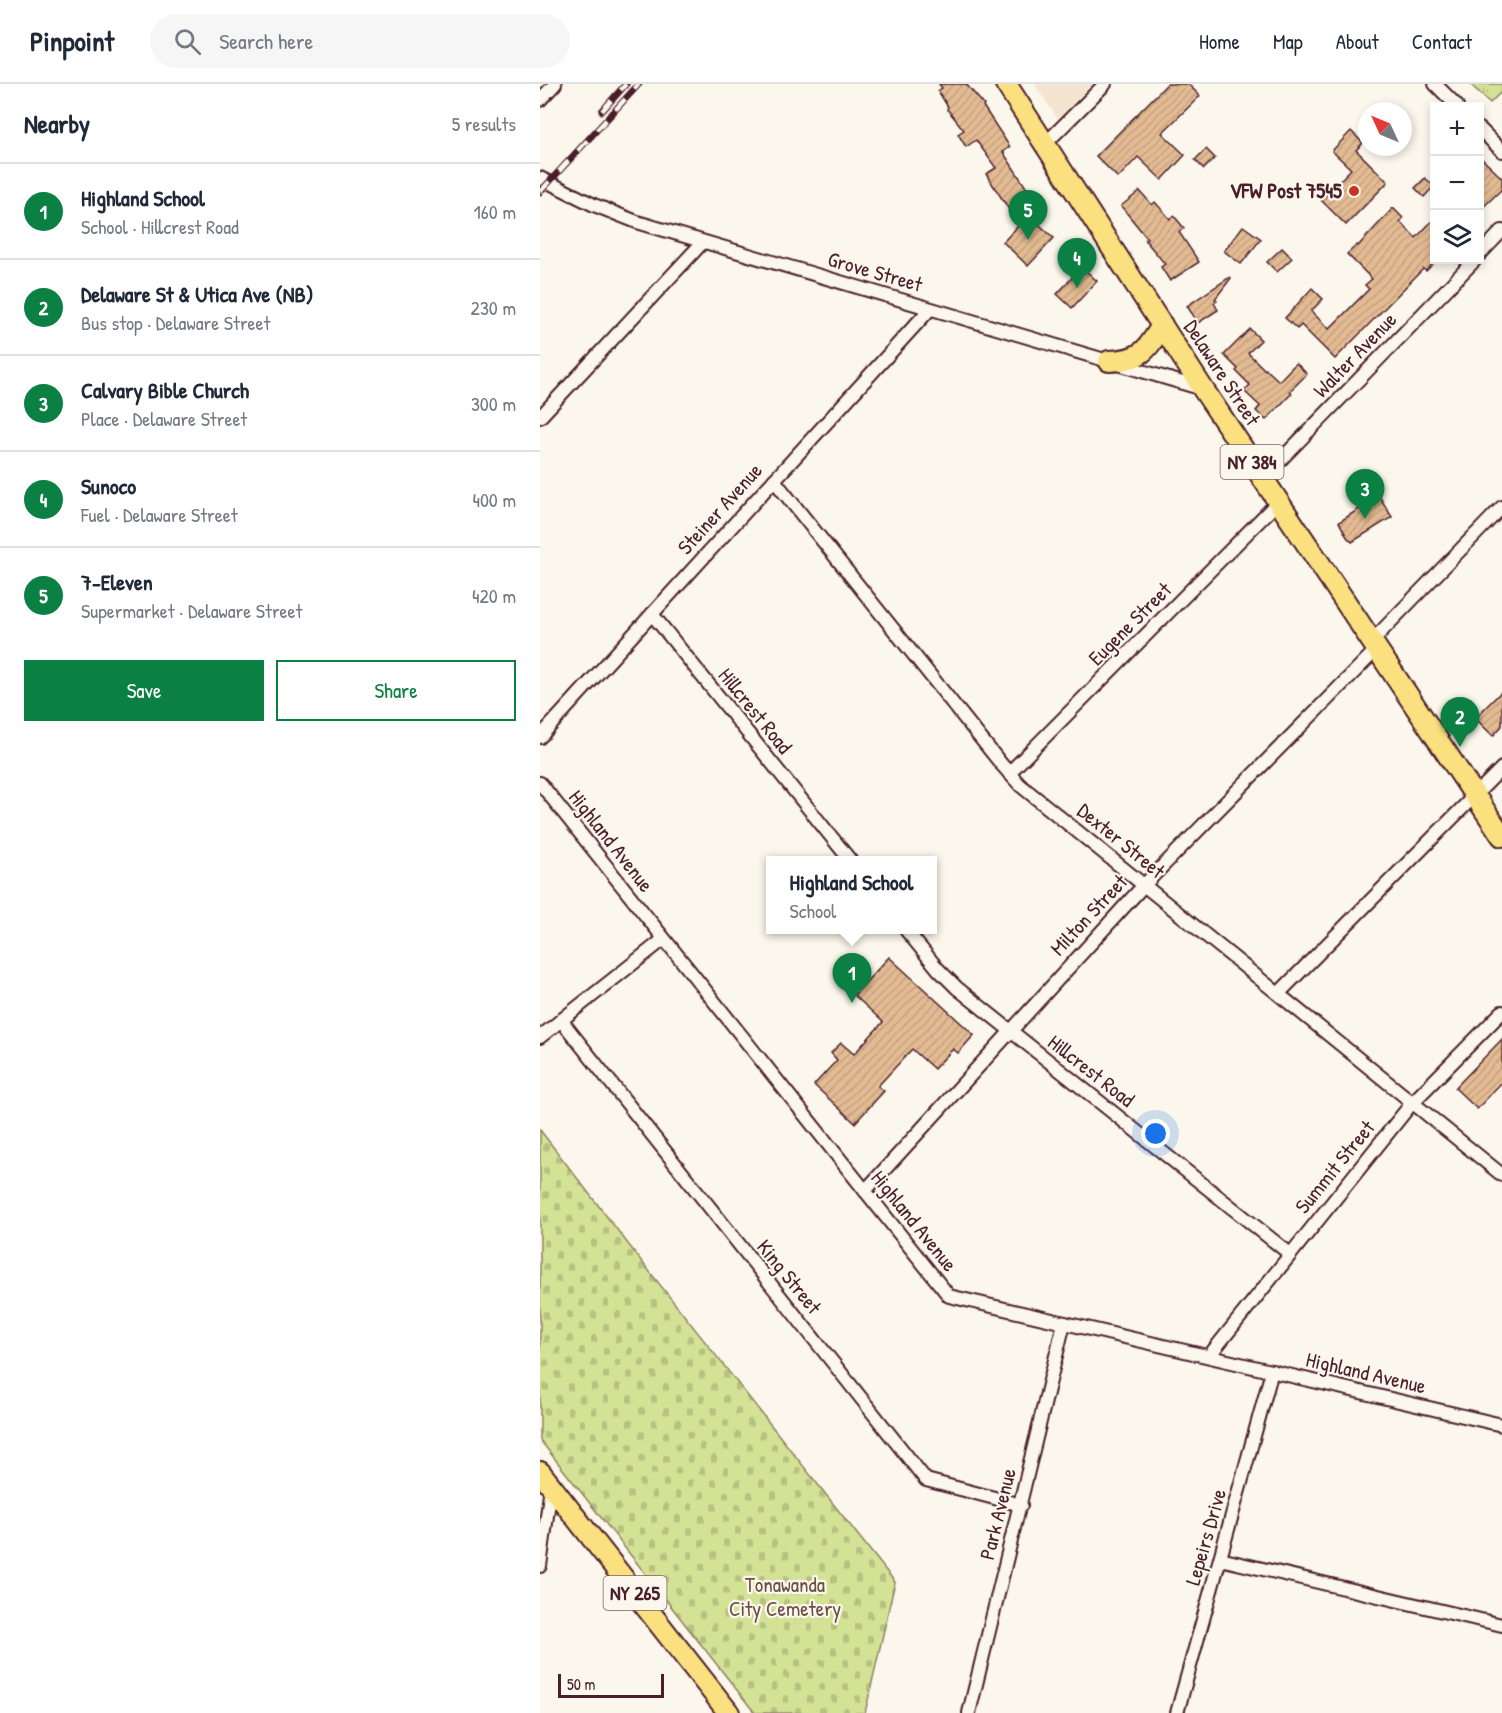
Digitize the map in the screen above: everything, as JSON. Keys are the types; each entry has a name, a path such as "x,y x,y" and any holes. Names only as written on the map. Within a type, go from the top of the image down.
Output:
{"main road":[{"name":"Delaware Street","path":"1006,84 1203,389 1502,836"},
{"path":"1109,361 1125,361 1138,356 1150,344 1162,325"},
{"name":"NY 265","path":"546,1480 729,1713"}],"street":[{"path":"540,100 555,84"},
{"path":"1045,144 1105,84"},
{"path":"1435,84 1453,102"},
{"path":"1484,134 1502,151"},
{"name":"Grove Street","path":"540,178 615,214 1203,389"},
{"path":"1484,249 1502,231"},
{"path":"540,417 703,242"},
{"name":"Walter Avenue","path":"1263,478 1470,264"},
{"name":"Steiner Avenue","path":"540,737 930,309"},
{"name":"Dexter Street","path":"774,480 1020,785 1502,1175"},
{"name":"Eugene Street","path":"1009,773 1278,502"},
{"name":"Milton Street","path":"865,1191 1143,885 1373,646 1502,507"},
{"name":"Hillcrest Road","path":"652,614 846,856"},
{"path":"1279,993 1502,768"},
{"name":"Highland Avenue","path":"540,783 949,1296 1502,1425"},
{"name":"Hillcrest Road","path":"909,934 957,988 1290,1254"},
{"path":"540,1037 664,939"},
{"name":"Summit Street","path":"1209,1356 1412,1103 1502,1012"},
{"name":"King Street","path":"561,1020 926,1480 1021,1505"},
{"name":"Park Avenue","path":"969,1713 1064,1323"},
{"name":"Lepeirs Drive","path":"1177,1713 1272,1371"},
{"path":"540,1566 546,1480"},
{"path":"1220,1559 1502,1625"}],"shaded area":[{"path":"1034,84 1092,84 1058,119"}],"green space":[{"path":"1470,84 1502,84 1502,91 1490,103"},
{"name":"Tonawanda City Cemetery","path":"540,1130 895,1582 865,1713 755,1713 540,1440"}],"building":[{"path":"939,84 966,84 984,105 1010,147 1003,152 1033,198 1020,207 1054,238 1028,266 1003,242 1019,225 986,174 996,168 976,140 966,147 958,134 964,130 947,109 938,91 942,88"},
{"path":"1167,84 1188,84 1200,96 1162,133 1185,155 1162,180 1138,157 1118,178 1096,156"},
{"name":"VFW Post 7545","path":"1351,131 1358,138 1356,150 1358,156 1362,156 1388,182 1346,225 1321,200 1351,169 1332,151"},
{"path":"1206,149 1215,158 1204,169 1195,160"},
{"path":"1484,161 1502,178 1502,189 1484,206"},
{"path":"1425,178 1430,182 1430,190 1424,197 1415,188"},
{"path":"1140,191 1152,205 1155,202 1170,219 1174,216 1184,228 1179,232 1199,262 1170,281 1161,267 1165,264 1121,206"},
{"path":"1393,208 1403,218 1400,222 1416,238 1430,223 1430,264 1433,264 1426,271 1423,269 1335,359 1301,325 1297,329 1285,318 1312,288 1323,299 1311,311 1329,329 1369,289 1365,285 1372,279 1347,254 1358,246"},
{"path":"1243,226 1261,239 1241,264 1224,251"},
{"path":"1282,248 1292,258 1277,272 1267,262"},
{"path":"1082,267 1097,281 1072,308 1057,294"},
{"path":"1230,277 1215,299 1217,301 1214,303 1218,310 1198,323 1187,306"},
{"path":"1250,329 1261,340 1248,353 1265,370 1279,381 1296,363 1307,374 1266,420 1256,411 1260,406 1244,391 1250,385 1224,355"},
{"path":"1379,496 1392,517 1352,542 1339,522"},
{"path":"1502,691 1502,726 1493,736 1475,718"},
{"path":"889,957 974,1035 958,1053 953,1049 934,1069 912,1049 878,1086 884,1091 855,1123 814,1085 837,1060 831,1053 841,1043 854,1054 883,1022 854,995"},
{"path":"1502,1039 1502,1082 1477,1109 1455,1088"}],"railway":[{"path":"602,111 626,84"},
{"path":"540,192 639,84"}],"place":[{"name":"VFW Post 7545","path":"1354,191"},
{"name":"7-Eleven","path":"1028,240"},
{"name":"Sunoco","path":"1077,288"},
{"name":"Calvary Bible Church","path":"1365,519"},
{"name":"Delaware St & Utica Ave (NB)","path":"1460,747"},
{"name":"Highland School","path":"852,1003"}]}
